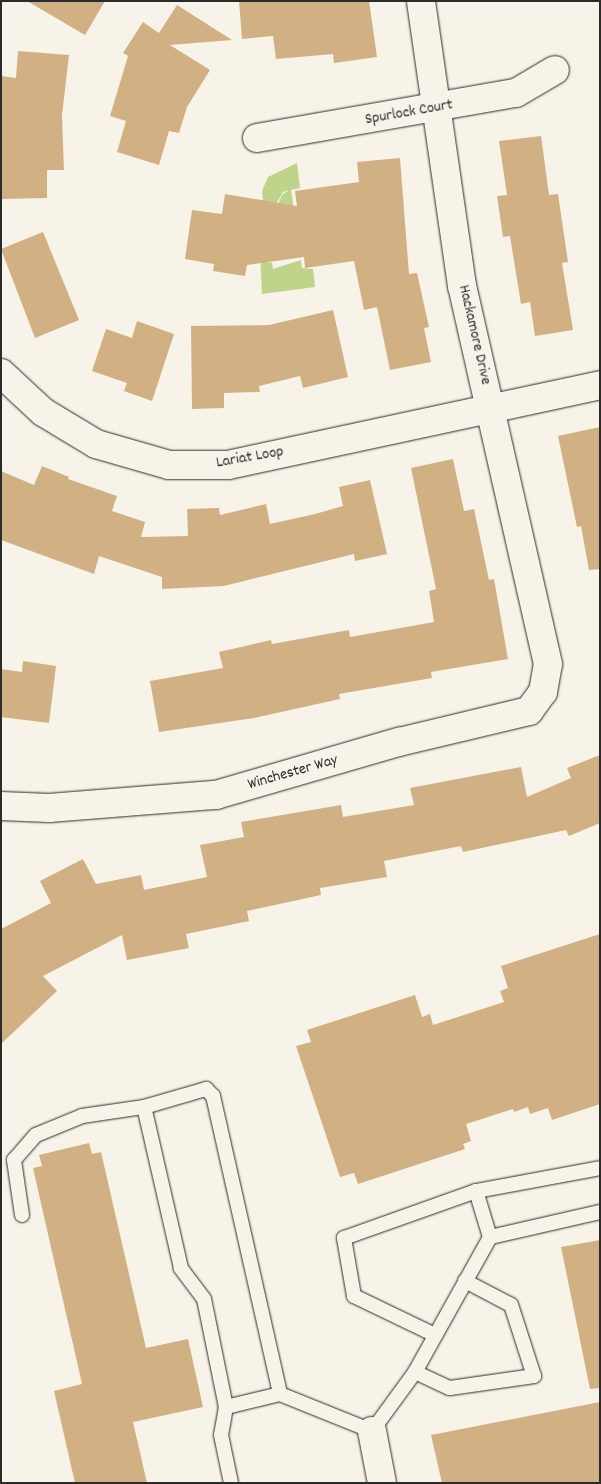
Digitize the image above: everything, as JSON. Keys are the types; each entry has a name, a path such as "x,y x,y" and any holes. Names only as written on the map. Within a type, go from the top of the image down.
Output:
{"street":[{"name":"Hackamore Drive","path":"421,1 462,286 548,664"},
{"name":"Spurlock Court","path":"257,138 516,93 555,70"},
{"name":"Lariat Loop","path":"1,373 43,412 96,444 169,465 228,465 491,407 600,386"},
{"name":"Winchester Way","path":"1,806 49,808 216,795 399,742 529,711 543,692 548,664"},
{"path":"372,1431 382,1483"}],"lane":[{"path":"22,1215 14,1160 36,1135 82,1116 144,1107 206,1088 213,1096 280,1394"},
{"path":"144,1107 181,1268 204,1299 226,1407 221,1434 231,1483"},
{"path":"435,1336 354,1296 344,1238 476,1191 600,1168"},
{"path":"226,1407 280,1394 372,1431 415,1372 490,1237 476,1191"},
{"path":"490,1237 600,1212"},
{"path":"415,1372 450,1388 534,1376 511,1305 465,1281"}],"green space":[{"path":"297,163 300,188 291,190 294,210 278,204 282,195 289,190 283,192 276,204 263,202 262,191 268,177"},
{"path":"259,229 265,230 269,263 272,262 273,269 301,260 302,268 313,269 315,287 262,294"}],"building":[{"path":"27,1 105,1 85,35"},
{"path":"239,1 369,1 377,57 334,63 333,54 276,59 273,36 242,39"},
{"path":"177,5 232,40 170,45 210,70 187,107 179,133 169,131 159,165 117,152 126,121 110,116 128,56 123,53 143,22 159,33"},
{"path":"18,51 69,55 62,115 64,170 47,170 47,198 2,199 1,76 16,78"},
{"path":"541,136 549,195 558,194 568,262 562,263 573,330 535,336 530,302 521,304 510,236 503,237 497,196 507,195 499,141"},
{"path":"400,158 409,274 417,273 429,327 424,328 431,362 390,370 377,307 364,310 354,261 305,268 304,257 247,265 245,276 213,271 214,264 185,259 192,210 222,214 225,194 297,206 295,191 359,182 357,162"},
{"path":"43,232 79,320 35,338 1,249"},
{"path":"333,310 348,377 303,388 300,376 259,386 260,392 224,393 224,408 192,409 191,326 269,325"},
{"path":"137,321 174,334 152,401 124,391 127,383 92,371 106,329 132,338"},
{"path":"600,427 600,569 589,570 581,526 577,527 558,436"},
{"path":"453,459 464,511 474,509 489,580 494,579 508,659 431,672 432,678 339,694 340,699 254,718 159,732 150,681 223,668 219,652 271,640 272,644 349,630 350,637 434,622 429,591 436,589 411,468"},
{"path":"42,466 69,477 68,479 117,496 112,511 145,522 141,537 188,536 187,509 219,508 220,515 266,504 270,524 315,514 343,506 339,487 370,480 387,554 355,561 354,554 224,586 162,589 162,577 99,556 94,574 1,540 1,471 34,485"},
{"path":"23,661 56,666 49,723 1,717 1,669 22,672"},
{"path":"600,755 600,823 569,836 566,830 463,852 461,846 384,861 387,877 320,888 321,895 247,911 249,921 186,934 189,948 127,960 122,935 43,976 57,991 1,1044 1,929 51,903 40,881 83,859 96,884 141,875 144,890 207,877 200,845 244,837 241,822 341,805 343,817 414,805 410,788 521,767 527,797 571,778 567,768"},
{"path":"600,934 600,1104 552,1120 548,1108 530,1114 528,1107 514,1112 513,1109 466,1124 471,1141 463,1144 465,1149 358,1184 354,1173 340,1177 296,1046 311,1042 307,1030 415,995 422,1017 430,1014 433,1025 504,1002 500,991 508,988 501,966"},
{"path":"89,1143 92,1154 101,1152 146,1348 188,1339 203,1407 133,1422 147,1483 75,1483 54,1391 82,1384 33,1168 42,1166 39,1155"},
{"path":"600,1240 600,1388 590,1389 561,1247"},
{"path":"600,1402 600,1483 442,1483 431,1435"}]}
